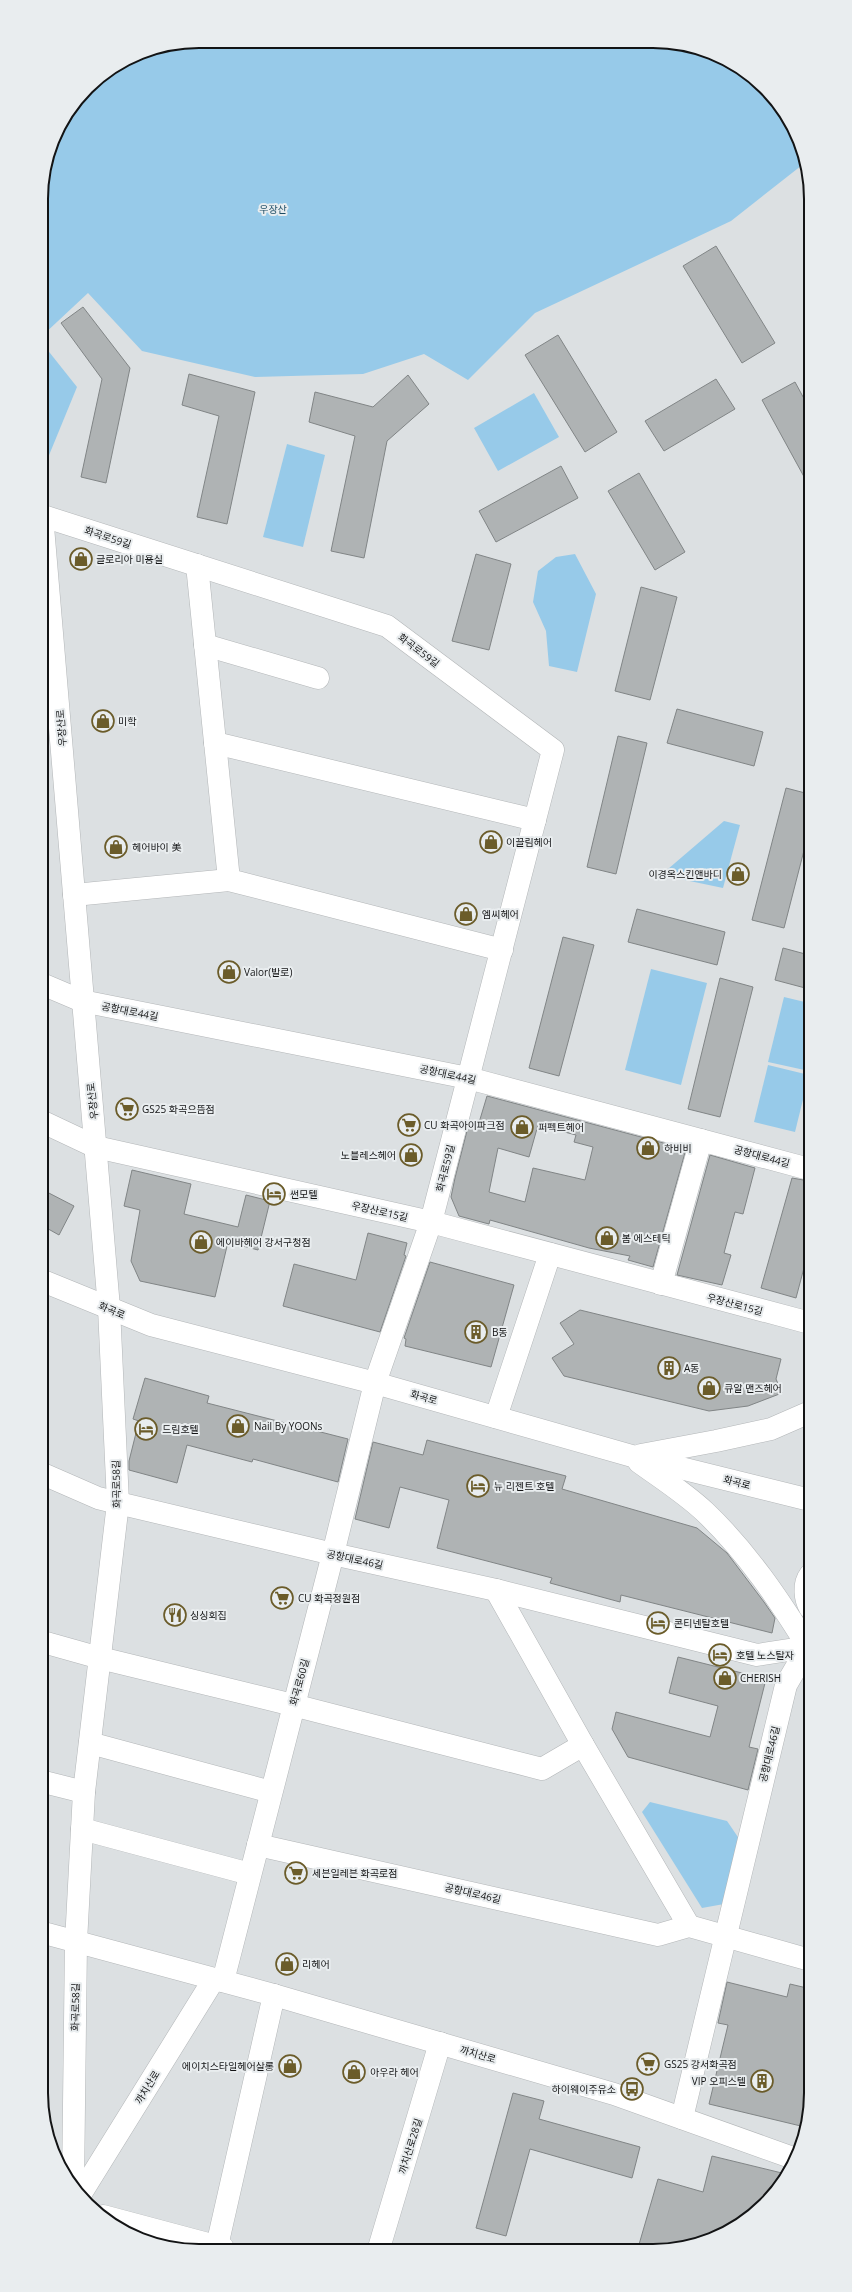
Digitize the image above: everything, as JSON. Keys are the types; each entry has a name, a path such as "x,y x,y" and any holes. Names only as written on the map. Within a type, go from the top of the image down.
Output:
{"street":[{"name":"화곡로59길","path":"48,518 387,626 553,750 431,1222 374,1383"},
{"path":"196,565 229,880"},
{"name":"우장산로","path":"48,587 109,1308"},
{"path":"205,645 318,678"},
{"path":"215,742 535,820"},
{"path":"74,895 229,880 502,950"},
{"name":"공항대로44길","path":"48,987 82,1001 468,1078 804,1168"},
{"name":"우장산로15길","path":"48,1124 96,1147 431,1222 804,1321"},
{"path":"661,1284 701,1140"},
{"path":"496,1417 550,1254"},
{"name":"화곡로","path":"48,1283 151,1325 374,1383 632,1456 804,1499"},
{"name":"화곡로58길","path":"73,2177 76,1942 84,1792 118,1503 109,1308"},
{"name":"화곡로60길","path":"219,1980 258,1845 333,1554 374,1383"},
{"path":"632,1456 716,1441 771,1429 804,1415"},
{"path":"632,1456 704,1511 740,1549 784,1608 804,1641"},
{"name":"공항대로46길","path":"48,1476 98,1498 333,1554 496,1590"},
{"path":"496,1590 757,1655 804,1650"},
{"path":"496,1590 583,1745 688,1926 804,1958"},
{"path":"48,1643 100,1658 293,1705 542,1769 583,1745"},
{"name":"공항대로46길","path":"724,1936 786,1685 804,1657"},
{"path":"90,1743 271,1792"},
{"path":"48,1783 84,1792"},
{"path":"82,1829 250,1874"},
{"name":"공항대로46길","path":"258,1845 658,1935 688,1926"},
{"name":"까치산로","path":"48,1934 274,1995 614,2094 789,2157"},
{"path":"682,2118 724,1936"},
{"name":"까치산로","path":"84,2190 219,1980"},
{"path":"221,2244 274,1995"},
{"name":"까치산로28길","path":"380,2244 440,2043"},
{"path":"116,2219 209,2244"}],"green space":[{"name":"우장산","path":"179,49 673,49 692,53 720,64 737,73 760,92 779,115 784,124 796,151 800,166 731,221 535,313 468,380 424,354 363,374 255,377 142,351 88,293 48,330 48,189 56,151 73,115 92,92 107,79 115,73 141,60 160,53"},
{"path":"48,351 77,387 48,458"},
{"path":"534,393 559,437 498,471 474,428"},
{"path":"287,444 325,455 303,547 263,537"},
{"path":"575,554 596,594 577,672 549,666 546,631 533,602 538,571 556,557"},
{"path":"724,821 740,825 723,888 661,875"},
{"path":"651,969 707,983 681,1085 625,1070"},
{"path":"784,997 804,1002 804,1070 768,1062"},
{"path":"768,1065 804,1074 804,1095 795,1132 754,1122"},
{"path":"650,1802 727,1821 740,1840 724,1904 702,1908 642,1812"}],"building":[{"path":"716,246 775,343 742,363 683,266"},
{"path":"83,307 130,368 106,483 81,477 102,379 61,323"},
{"path":"558,335 617,432 585,452 525,355"},
{"path":"189,374 255,392 227,524 197,517 219,416 182,405"},
{"path":"408,375 429,404 387,441 364,558 331,551 355,436 309,422 315,392 373,407"},
{"path":"716,379 735,409 664,451 645,421"},
{"path":"795,382 804,399 804,477 762,400"},
{"path":"561,466 578,498 496,542 479,511"},
{"path":"639,473 685,552 655,570 608,491"},
{"path":"476,554 511,564 489,650 452,641"},
{"path":"641,587 677,597 650,700 615,691"},
{"path":"677,709 763,732 754,766 667,743"},
{"path":"618,736 647,743 616,874 587,867"},
{"path":"786,788 804,793 804,850 784,928 752,920"},
{"path":"637,909 725,932 717,965 628,942"},
{"path":"563,937 594,945 559,1076 529,1068"},
{"path":"783,948 804,954 804,988 775,980"},
{"path":"720,978 753,987 720,1117 688,1109"},
{"path":"487,1096 686,1149 653,1267 628,1260 630,1256 589,1248 490,1220 489,1224 459,1216 451,1197 455,1178 469,1123 478,1126","holes":["538,1125 576,1135 574,1142 593,1147 585,1180 533,1168 525,1202 489,1192 498,1148 529,1157"]},
{"path":"710,1155 755,1168 743,1214 735,1212 724,1253 731,1255 722,1285 677,1275"},
{"path":"132,1170 191,1184 184,1214 238,1227 246,1195 270,1201 258,1250 228,1242 215,1297 140,1281 131,1261 140,1210 124,1206"},
{"path":"792,1178 804,1180 804,1268 796,1298 761,1288"},
{"path":"48,1193 74,1206 59,1235 48,1229"},
{"path":"368,1233 407,1243 404,1255 406,1256 380,1332 283,1306 294,1264 356,1280"},
{"name":"B동","path":"430,1262 514,1285 491,1367 405,1346 406,1339 404,1338"},
{"name":"A동","path":"580,1310 781,1359 776,1379 782,1393 748,1406 709,1411 564,1376 552,1358 574,1344 560,1323"},
{"path":"145,1378 209,1396 207,1403 348,1439 338,1482 253,1459 252,1462 187,1445 177,1483 129,1470 129,1461 139,1421 133,1419"},
{"path":"427,1440 566,1476 562,1489 697,1528 727,1553 764,1602 775,1618 772,1633 621,1595 620,1602 550,1583 552,1578 437,1548 449,1500 400,1487 389,1528 355,1519 373,1442 423,1455"},
{"path":"678,1657 766,1679 749,1747 758,1749 748,1790 628,1757 612,1729 616,1712 710,1737 718,1706 669,1693"},
{"path":"727,1982 787,1997 790,1984 804,1987 804,2103 800,2126 709,2104 728,2025 718,2023"},
{"path":"513,2093 544,2101 539,2119 640,2147 632,2178 530,2149 506,2236 476,2228"},
{"path":"712,2156 781,2173 760,2200 737,2219 728,2224 692,2239 663,2244 639,2244 658,2179 703,2192"}],"place":[{"name":"글로리아 미용실","path":"81,559"},
{"name":"미학","path":"103,721"},
{"name":"이끌림헤어","path":"491,842"},
{"name":"헤어바이 美","path":"116,847"},
{"name":"이경옥스킨앤바디","path":"738,874"},
{"name":"엠씨헤어","path":"466,914"},
{"name":"Valor(발로)","path":"229,972"},
{"name":"GS25 화곡으뜸점","path":"127,1109"},
{"name":"CU 화곡아이파크점","path":"409,1125"},
{"name":"퍼펙트헤어","path":"522,1127"},
{"name":"하비비","path":"648,1148"},
{"name":"노블레스헤어","path":"411,1155"},
{"name":"썬모텔","path":"274,1194"},
{"name":"봄 에스테틱","path":"607,1238"},
{"name":"에이바헤어 강서구청점","path":"201,1242"},
{"name":"B동","path":"476,1332"},
{"name":"A동","path":"669,1368"},
{"name":"큐알 맨즈헤어","path":"709,1388"},
{"name":"Nail By YOONs","path":"238,1426"},
{"name":"드림호텔","path":"146,1429"},
{"name":"뉴 리젠트 호텔","path":"478,1486"},
{"name":"CU 화곡정원점","path":"282,1598"},
{"name":"싱싱회집","path":"175,1615"},
{"name":"콘티넨탈호텔","path":"658,1623"},
{"name":"호텔 노스탈자","path":"720,1655"},
{"name":"CHERISH","path":"725,1678"},
{"name":"세븐일레븐 화곡로점","path":"296,1873"},
{"name":"리헤어","path":"287,1964"},
{"name":"GS25 강서화곡점","path":"648,2064"},
{"name":"에이치스타일헤어살롱","path":"290,2066"},
{"name":"아우라 헤어","path":"354,2072"},
{"name":"VIP 오피스텔","path":"762,2081"},
{"name":"하이웨이주유소","path":"632,2089"}]}
